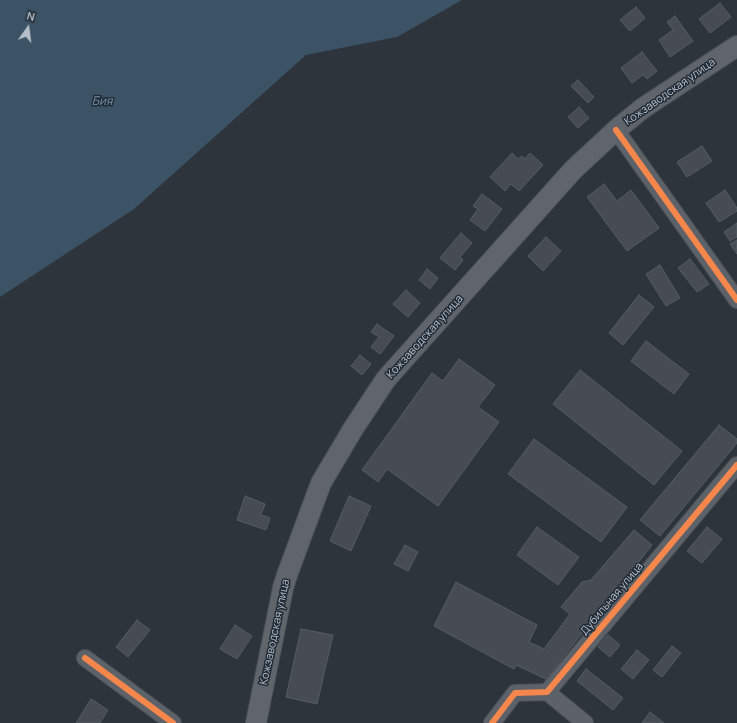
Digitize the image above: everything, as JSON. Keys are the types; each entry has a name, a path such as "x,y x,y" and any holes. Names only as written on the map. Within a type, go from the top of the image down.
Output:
{"main road":[{"name":"Кожзаводская улица","path":"256,723 287,575 321,484 353,429 386,379 573,170 616,130 643,108 737,46"}],"street":[{"path":"616,130 737,300"},
{"name":"Дубильная улица","path":"547,692 737,465"},
{"path":"85,658 173,723"},
{"path":"492,723 515,693 547,692 585,723"}],"water":[{"name":"Бия","path":"0,0 462,0 397,37 306,55 134,209 0,297"}],"building":[{"path":"720,3 731,17 710,33 699,19"},
{"path":"636,7 645,18 630,31 620,20"},
{"path":"675,16 693,41 670,57 659,40 673,30 667,22"},
{"path":"642,52 657,71 647,79 643,75 632,83 621,68"},
{"path":"578,80 594,97 588,103 571,86"},
{"path":"579,107 589,118 578,128 568,117"},
{"path":"702,146 712,161 687,177 677,162"},
{"path":"512,153 518,159 522,156 525,159 530,153 543,165 519,191 511,184 505,191 490,177"},
{"path":"604,184 617,201 631,190 659,228 627,251 587,197"},
{"path":"725,190 737,208 737,211 719,222 706,203"},
{"path":"482,194 502,209 485,231 470,220 478,209 473,206"},
{"path":"737,223 737,237 730,241 724,232"},
{"path":"461,233 472,243 460,257 463,260 455,270 440,258"},
{"path":"546,237 561,251 543,271 528,256"},
{"path":"737,240 737,254 730,244"},
{"path":"690,259 709,284 697,292 678,268"},
{"path":"660,265 680,298 666,306 646,274"},
{"path":"427,269 438,278 430,289 419,280"},
{"path":"406,290 420,303 408,317 393,304"},
{"path":"639,295 654,307 623,345 609,333"},
{"path":"377,324 394,336 380,354 371,347 379,337 371,332"},
{"path":"646,341 689,374 674,394 631,361"},
{"path":"360,355 371,364 362,375 351,366"},
{"path":"459,359 495,385 478,407 499,422 438,506 387,469 378,482 362,470 432,373 443,381"},
{"path":"580,370 682,451 654,485 553,404"},
{"path":"719,425 737,439 737,443 660,536 640,520"},
{"path":"534,439 627,507 601,542 508,474"},
{"path":"245,496 265,504 261,515 270,518 266,530 237,520"},
{"path":"349,496 371,506 351,551 330,541"},
{"path":"537,527 579,557 558,585 517,555"},
{"path":"707,527 722,539 702,563 687,551"},
{"path":"634,530 652,545 546,679 516,665 514,669 434,626 456,582 537,625 529,642 544,649 570,614 561,607 582,582 591,580"},
{"path":"405,545 418,552 408,571 394,564"},
{"path":"137,620 150,630 128,657 116,647"},
{"path":"235,625 252,636 237,659 220,649"},
{"path":"301,629 333,635 317,704 286,697"},
{"path":"608,635 620,645 610,657 598,647"},
{"path":"672,646 681,653 662,677 653,670"},
{"path":"637,650 649,660 633,679 621,669"},
{"path":"586,669 623,698 613,710 577,681"},
{"path":"91,699 108,710 100,723 76,723"},
{"path":"650,712 664,723 642,723"}],"cycle path":[{"path":"616,130 737,300"},
{"path":"492,723 515,693 547,692 737,465"},
{"path":"85,658 173,723"}]}
